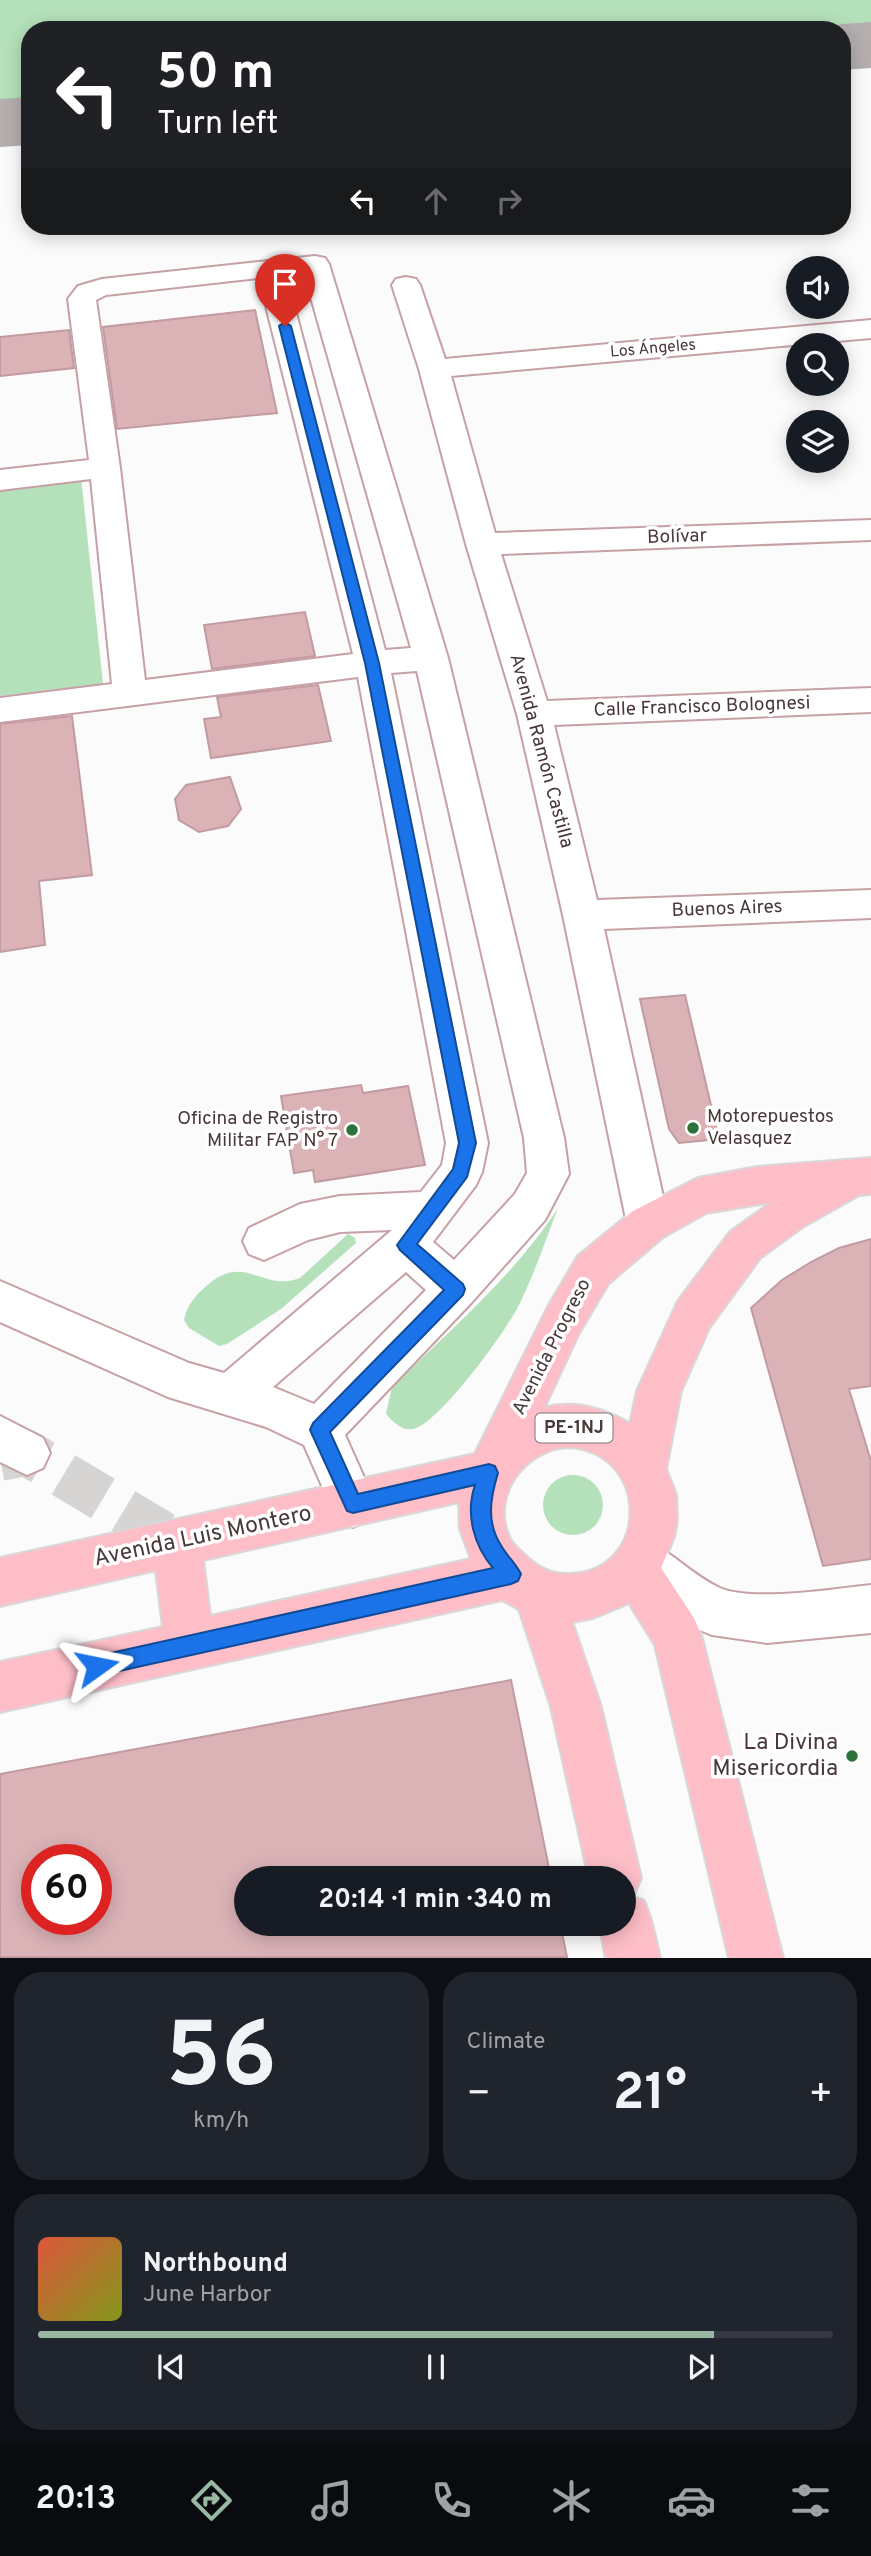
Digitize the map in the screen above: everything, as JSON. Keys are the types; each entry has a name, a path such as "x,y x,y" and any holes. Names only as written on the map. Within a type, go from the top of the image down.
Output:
{"main road":[{"name":"Avenida Progreso","path":"491,1467 564,1319 593,1270 648,1224 698,1196 757,1185 866,1176"},
{"name":"Avenida Progreso","path":"643,1470 659,1391 693,1315 745,1245 789,1213 866,1176"},
{"name":"PE-1NJ","path":"524,1582 496,1556 485,1537 480,1515 482,1493 491,1467 510,1444 532,1433 557,1426 582,1428 607,1437 627,1451 643,1470 653,1493 656,1517 653,1540 638,1566"},
{"name":"Avenida Luis Montero","path":"0,1582 353,1504 491,1467"},
{"path":"177,1543 189,1645"},
{"path":"0,1687 189,1645 524,1582 562,1598 590,1596 614,1587 638,1566 677,1635 756,1958"},
{"path":"524,1582 576,1707 612,1866"},
{"path":"628,1936 633,1958"}],"street":[{"path":"130,694 105,468 82,299 88,292 102,287 315,264 430,659 544,1138 548,1174 530,1207 456,1289 320,1430"},
{"path":"232,1394 406,1245 461,1172 467,1143 372,663 270,268"},
{"name":"Avenida Ramón Castilla","path":"406,285 434,369 482,544 534,714 582,915 648,1224"},
{"name":"Los Ángeles","path":"434,369 871,329"},
{"path":"0,480 105,468"},
{"name":"Bolívar","path":"482,544 871,530"},
{"path":"0,710 372,663 430,659"},
{"name":"Calle Francisco Bolognesi","path":"534,714 871,701"},
{"name":"Buenos Aires","path":"582,915 871,904"},
{"path":"264,1241 300,1223 340,1214 433,1210"},
{"path":"406,1245 456,1289"},
{"path":"0,1301 184,1382 274,1408 320,1430 353,1504"},
{"path":"638,1566 712,1611 767,1619 871,1609"}],"green space":[{"path":"0,0 871,0 871,25 851,28 851,21 21,21 21,104 0,106"},
{"path":"81,477 103,684 0,696 0,486"},
{"path":"558,1208 520,1303 502,1333 439,1411 424,1424 413,1429 398,1425 386,1414 392,1387 522,1257"},
{"path":"348,1234 355,1238 356,1243 281,1309 227,1344 219,1346 189,1328 184,1320 194,1298 218,1277 242,1272 274,1281 300,1278"},
{"path":"567,1475 579,1475 598,1488 603,1505 601,1517 590,1530 579,1535 567,1535 548,1522 543,1511 543,1499 556,1480"}],"building":[{"path":"255,310 277,413 117,429 103,327"},
{"path":"69,330 74,368 0,376 0,337"},
{"path":"305,612 315,656 212,669 204,625"},
{"path":"318,685 331,741 211,758 204,719 221,717 217,697"},
{"path":"72,716 92,875 39,881 45,945 0,952 0,724"},
{"path":"230,777 241,809 228,826 199,832 179,820 175,799 186,785"},
{"path":"685,995 719,1139 679,1143 669,1129 640,999"},
{"name":"Oficina de Registro Militar FAP N° 7","path":"361,1085 363,1093 408,1086 425,1165 315,1182 313,1170 294,1173 281,1096"},
{"path":"871,1239 871,1386 849,1389 871,1461 871,1559 823,1566 751,1308 782,1280 811,1262 839,1248"},
{"path":"511,1680 549,1866 234,1866 234,1936 563,1936 567,1957 0,1957 0,1774"}],"taxiway":[{"path":"851,46 871,45"},
{"path":"0,123 21,122"}],"tunnel":[{"path":"0,1458 27,1453 177,1543"}],"place":[{"name":"Motorepuestos Velasquez","path":"693,1128"},
{"name":"Oficina de Registro Militar FAP N° 7","path":"352,1130"},
{"name":"La Divina Misericordia","path":"852,1756"}],"route":[{"path":"97,1666 511,1574 485,1537 480,1515 482,1493 489,1473 353,1504 320,1430 456,1289 406,1245 461,1172 467,1143 372,663 285,326"}]}
